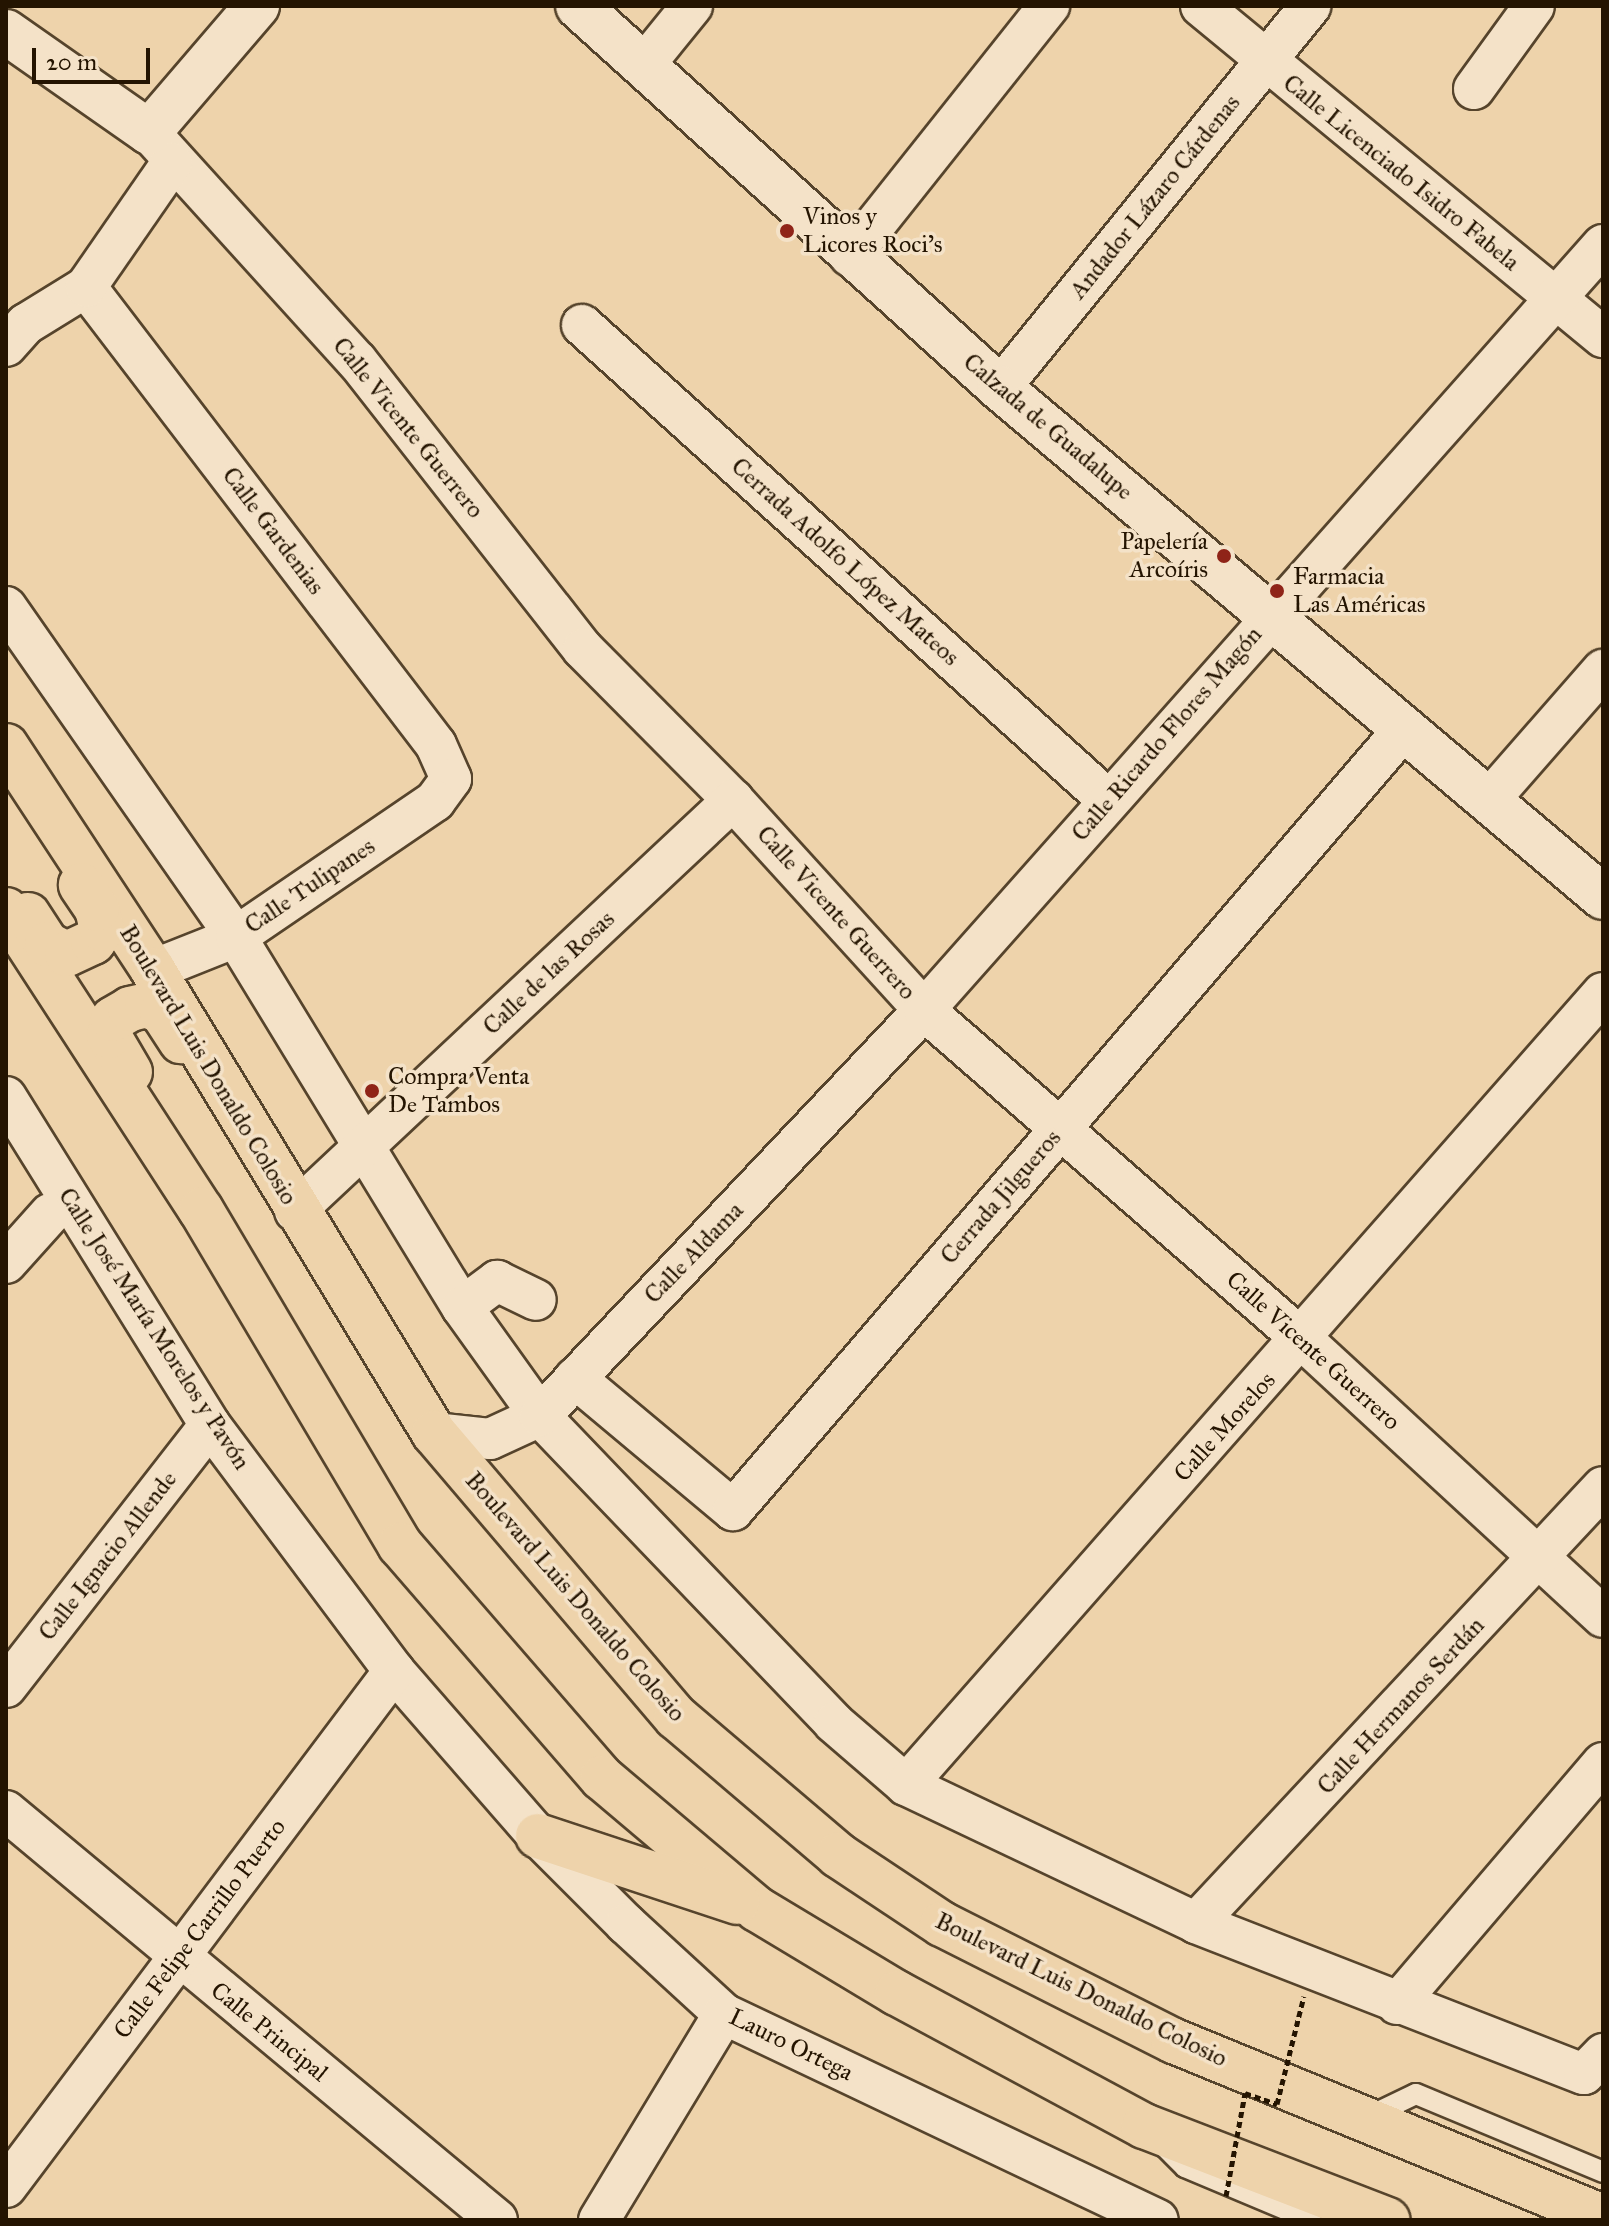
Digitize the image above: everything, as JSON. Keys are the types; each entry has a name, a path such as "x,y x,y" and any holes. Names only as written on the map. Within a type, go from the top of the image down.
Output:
{"highway":[{"name":"Boulevard Luis Donaldo Colosio","path":"6,746 153,970 267,1157 295,1211 434,1433 676,1717 838,1855 942,1924 1160,2034 1603,2217"},
{"path":"6,773 97,909 102,929 93,942 67,954 47,944 6,884"},
{"path":"6,910 201,1210 400,1545 602,1778 757,1909 897,1993 1144,2126 1388,2220"},
{"path":"201,1210 197,1188 109,1036 113,1019 147,1005 162,1012 252,1149 267,1157"},
{"path":"538,1836 757,1909"}],"street":[{"path":"13,327 86,287 161,148 257,6"},
{"name":"Calzada de Guadalupe","path":"578,6 850,256 1000,388 1603,897"},
{"path":"644,65 692,6"},
{"path":"850,256 1049,6"},
{"name":"Calle Licenciado Isidro Fabela","path":"1201,6 1264,62 1603,337"},
{"name":"Andador Lázaro Cárdenas","path":"1000,388 1310,6"},
{"path":"1474,89 1534,6"},
{"path":"6,32 161,148"},
{"name":"Calle Vicente Guerrero","path":"161,148 357,361 583,649 733,800 924,1010 1303,1340 1603,1617"},
{"name":"Calle Ricardo Flores Magón","path":"924,1010 1271,614 1603,245"},
{"name":"Calle Gardenias","path":"86,287 436,745 451,779"},
{"name":"Cerrada Adolfo López Mateos","path":"582,325 1108,800"},
{"path":"6,607 236,937 362,1148 462,1307 540,1416 834,1723 906,1785 1196,1923 1397,2004 1594,2064"},
{"path":"1489,800 1603,670"},
{"name":"Cerrada Jilgueros","path":"575,1378 733,1510 1405,728"},
{"name":"Calle Tulipanes","path":"153,970 236,937 435,801 451,779"},
{"name":"Calle de las Rosas","path":"295,1211 733,800"},
{"name":"Calle Morelos","path":"906,1785 1303,1340 1603,993"},
{"name":"Calle Aldama","path":"434,1433 490,1439 540,1416 924,1010"},
{"name":"Calle José María Morelos y Pavón","path":"6,1097 210,1425 394,1671"},
{"path":"6,1263 50,1214"},
{"path":"462,1307 497,1281 536,1300"},
{"name":"Calle Ignacio Allende","path":"6,1687 210,1425"},
{"name":"Calle Hermanos Serdán","path":"1196,1923 1541,1559 1603,1487"},
{"name":"Lauro Ortega","path":"394,1671 538,1836 724,2014 1158,2220"},
{"name":"Calle Felipe Carrillo Puerto","path":"6,2187 394,1671"},
{"path":"1397,2004 1603,1763"},
{"name":"Calle Principal","path":"6,1811 177,1957 497,2220"},
{"path":"599,2220 724,2014"}],"lane":[{"path":"1364,2119 1416,2094 1603,2172"},
{"path":"1144,2126 1185,2167 1311,2220"}],"path":[{"path":"1226,2196 1245,2093 1277,2104 1304,1996"}],"place":[{"name":"Vinos y Licores Roci's","path":"787,231"},
{"name":"Papelería Arcoíris","path":"1224,556"},
{"name":"Farmacia Las Américas","path":"1277,591"},
{"name":"Compra Venta De Tambos","path":"372,1091"}]}
